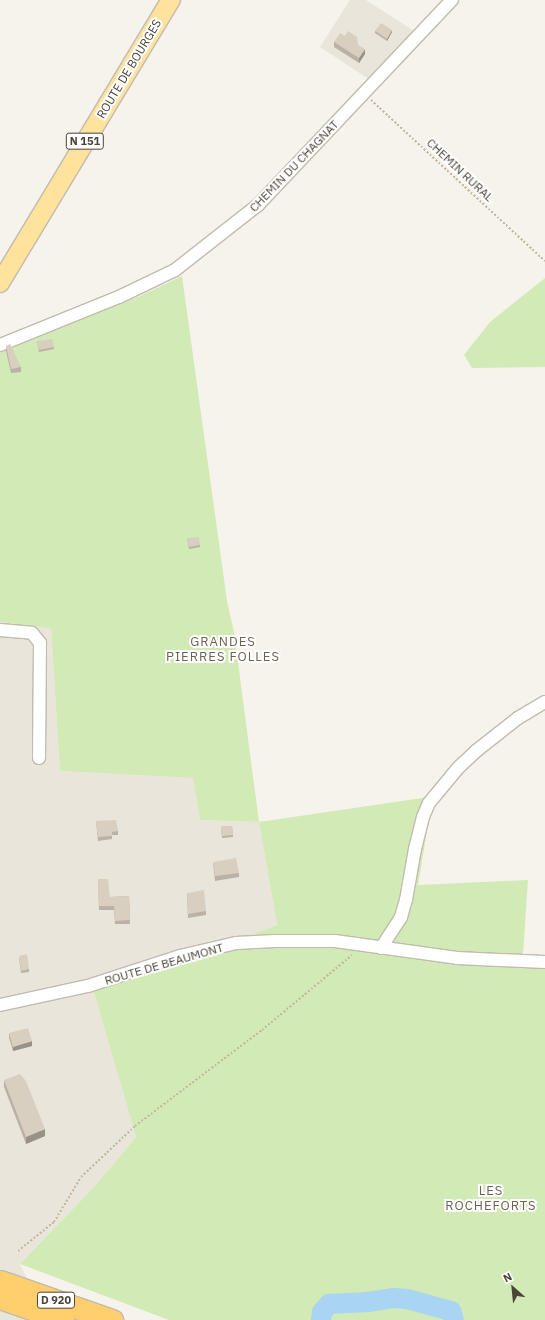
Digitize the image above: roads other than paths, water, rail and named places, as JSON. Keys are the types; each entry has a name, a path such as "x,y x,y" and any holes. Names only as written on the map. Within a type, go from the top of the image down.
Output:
{"highway":[{"name":"D 920","path":"0,1281 112,1320"},
{"name":"D 920","path":"0,1298 63,1320"}],"main road":[{"name":"ROUTE DE BOURGES","path":"0,282 170,0"}],"street":[{"name":"CHEMIN DU CHAGNAT","path":"0,345 119,297 176,270 258,206 452,0"},
{"path":"0,630 32,633 40,643 39,758"},
{"path":"381,948 401,917 406,900 415,849 423,817 429,803 458,768 476,751 518,718 545,702"},
{"name":"ROUTE DE BEAUMONT","path":"0,1005 88,986 180,956 236,943 275,941 335,941 457,958 545,962"}],"waterway":[{"path":"321,1320 322,1312 329,1304 368,1302 393,1298 407,1299 451,1311 454,1320"}],"district":[{"name":"GRANDES PIERRES FOLLES","path":"223,650"},
{"name":"LES ROCHEFORTS","path":"491,1200"}]}
